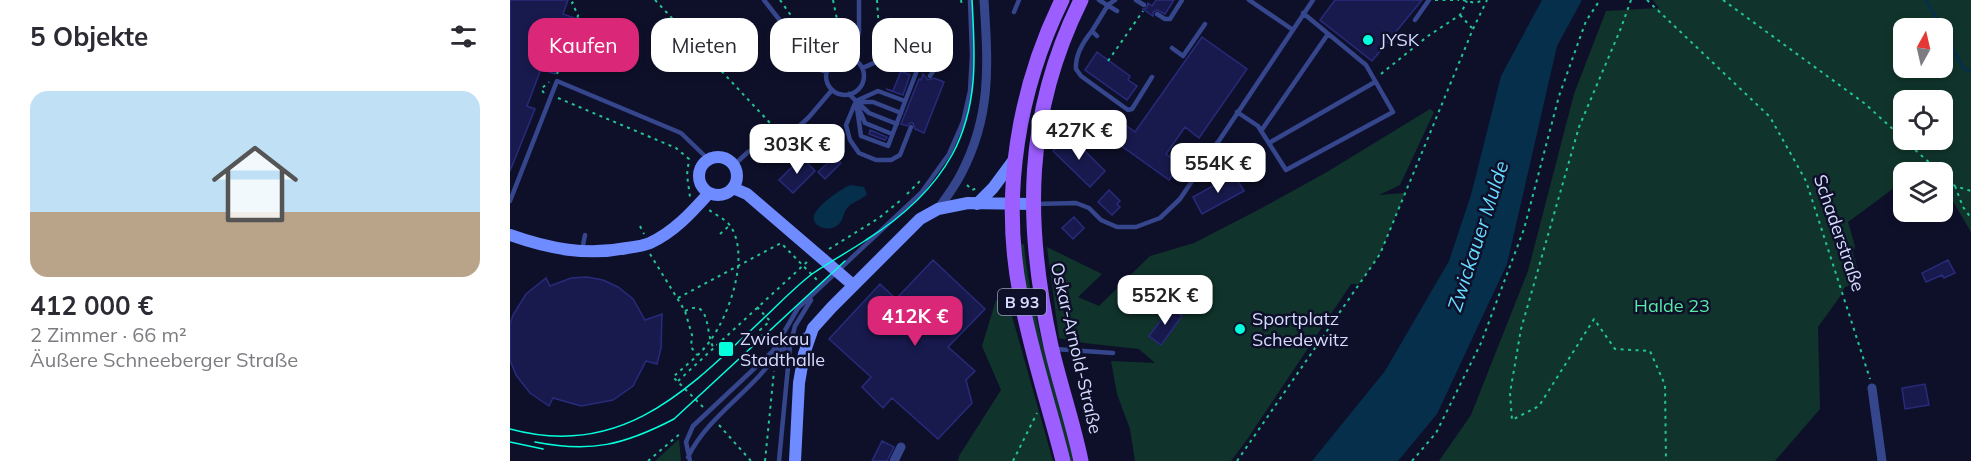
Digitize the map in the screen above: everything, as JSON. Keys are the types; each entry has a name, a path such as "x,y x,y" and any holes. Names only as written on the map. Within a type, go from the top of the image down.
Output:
{"main road":[{"name":"Oskar-Arnold-Straße","path":"1081,0 1054,67 1042,108 1032,204 1035,256 1041,299 1081,461"},
{"name":"B 93","path":"1058,3 1027,93 1019,129 1013,203 1019,291 1064,461"}],"street":[{"path":"938,209 961,175 985,108 988,67 984,0"},
{"path":"722,157 734,165 737,180 733,188 718,195 709,193 703,188 699,180 699,172 708,159 722,157"},
{"path":"977,204 993,188 1016,157"},
{"path":"733,188 747,194 853,285"},
{"path":"510,235 535,244 581,252 616,251 648,244 679,225 709,193"},
{"path":"795,461 799,382 804,354 813,328 920,219 938,209 968,203 1032,204"},
{"path":"1872,388 1882,461"},
{"path":"894,461 901,447"}],"lane":[{"path":"764,0 778,18"},
{"path":"859,0 859,18"},
{"path":"689,459 686,442 693,426 773,351 798,308 921,193 940,168 955,142 966,111 970,91 972,55 970,0"},
{"path":"1014,12 1019,0"},
{"path":"1099,0 1117,11"},
{"path":"1115,0 1108,5 1085,39 1077,59 1076,69 1081,76 1128,110 1132,109 1152,77"},
{"path":"1136,0 1144,8"},
{"path":"1157,14 1170,19 1182,0"},
{"path":"1249,0 1293,30"},
{"path":"1032,204 1076,203 1089,208 1101,220 1117,227 1136,227 1160,218 1180,200 1313,0"},
{"path":"1415,20 1429,0"},
{"path":"1237,112 1258,126 1286,170 1393,112 1366,65 1303,13"},
{"path":"1172,48 1183,56 1205,24"},
{"path":"1092,31 1098,36"},
{"path":"1261,131 1328,34"},
{"path":"827,72 827,81 832,90 849,94 861,85 864,74 862,68 872,65"},
{"path":"856,101 861,136 888,146 917,72"},
{"path":"930,76 933,72"},
{"path":"510,201 557,81 681,133 708,159"},
{"path":"1269,143 1375,81"},
{"path":"734,165 748,152 774,144 794,130 809,117 832,90"},
{"path":"905,101 878,91 856,101 846,126 850,140 859,153 876,160 891,160 900,155 911,128"},
{"path":"849,94 869,113 897,124"},
{"path":"856,101 873,102 900,113"},
{"path":"856,101 865,123 892,134"},
{"path":"1217,143 1240,162 1250,178"},
{"path":"581,252 585,235"},
{"path":"779,461 790,346 800,316 815,292"},
{"path":"773,351 790,346 813,328"},
{"path":"1052,349 1113,353"},
{"path":"689,459 696,442 779,350"}],"path":[{"path":"557,74 577,21 578,15 572,3 575,0"},
{"path":"655,0 770,123"},
{"path":"780,0 793,18"},
{"path":"833,0 837,18"},
{"path":"877,0 878,18"},
{"path":"961,0 962,8"},
{"path":"1435,0 1459,0"},
{"path":"1375,81 1401,57 1460,15 1465,1 1475,3 1486,0"},
{"path":"1237,461 1380,254 1486,0"},
{"path":"1412,461 1436,433 1481,344 1524,230 1558,96 1586,21 1600,0"},
{"path":"1630,0 1621,28 1579,127 1521,329 1510,393 1512,420 1539,406 1594,319 1615,349 1650,351 1665,384 1666,461"},
{"name":"Schaderstraße","path":"1647,0 1770,117 1806,181 1872,388"},
{"path":"1723,0 1864,103 1893,129"},
{"path":"1108,61 1144,8"},
{"path":"1460,15 1473,29"},
{"path":"549,82 541,89 543,93 676,148 688,159 687,175 690,198 730,225 740,256 726,316 709,343 673,377 708,412"},
{"path":"1916,150 1928,162"},
{"path":"678,381 824,247 829,249 879,218 924,177"},
{"path":"1955,186 1971,191"},
{"path":"1955,186 1963,207 1971,218"},
{"path":"720,234 730,225"},
{"path":"678,298 781,243 804,265"},
{"path":"651,256 685,311 692,335 691,347 697,355"},
{"path":"758,307 770,321 760,330 773,351"},
{"path":"685,311 690,308 700,310 706,316 709,343 714,348"},
{"path":"765,461 774,358"},
{"path":"1013,461 1024,436 1047,398"},
{"path":"715,420 751,461"},
{"path":"648,461 677,434 686,429"}],"green space":[{"name":"Halde 23","path":"1653,0 1971,0 1971,232 1953,201 1953,162 1893,162 1893,189 1848,222 1861,281 1845,287 1818,327 1820,409 1775,461 1439,461 1471,415 1528,271 1574,94 1606,11 1659,8"},
{"path":"1430,109 1434,112 1400,185 1379,195 1405,193 1380,254 1359,284 1351,284 1231,461 1135,461 1130,429 1117,394 1111,361 1155,363 1139,349 1059,338 1047,247 1102,274 1078,297 1099,306 1150,256 1194,243 1258,210 1327,172"},
{"path":"1024,244 1038,326 1075,461 1069,461 1028,308 1020,245"},
{"path":"996,300 1008,302 1053,461 958,461 1001,390 982,346"},
{"path":"679,439 681,461 655,461"}],"water":[{"name":"Zwickauer Mulde","path":"1542,0 1582,0 1557,46 1507,264 1437,414 1398,461 1312,461 1385,371 1449,261 1471,195 1501,76"},
{"path":"850,185 864,187 867,194 848,207 841,222 836,226 823,228 816,224 814,216 819,208"}],"building":[{"path":"510,0 568,0 563,14 574,18 528,18 528,72 540,72 527,106 535,109 510,171"},
{"path":"1156,0 1174,0 1165,14 1157,10 1153,12 1153,16 1143,9 1147,8 1148,3 1152,6"},
{"name":"JYSK","path":"1335,0 1422,0 1372,61 1320,20"},
{"path":"1202,37 1247,69 1199,138 1185,127 1166,154 1180,164 1169,180 1109,137 1120,121 1135,132"},
{"path":"1097,52 1130,76 1128,80 1137,86 1127,100 1085,70"},
{"path":"901,72 910,75 903,95 886,89 893,91"},
{"path":"923,74 928,80 934,78 944,82 924,133 915,129 913,123 907,126 901,124"},
{"path":"870,130 887,137 885,140 869,134"},
{"path":"1069,135 1105,171 1090,187 1053,151"},
{"path":"835,156 841,163 825,179 818,172"},
{"path":"802,157 815,171 793,193 779,180"},
{"path":"1234,174 1244,191 1202,214 1193,197"},
{"path":"1109,190 1120,201 1117,204 1120,207 1112,215 1098,202"},
{"path":"1074,217 1084,228 1073,239 1062,228"},
{"path":"933,260 985,309 948,347 975,371 966,380 972,403 938,439 892,398 883,408 862,387 871,377 829,339 880,284 896,299"},
{"path":"1948,260 1955,273 1944,278 1942,275 1926,282 1922,273"},
{"path":"587,277 603,280 618,287 633,299 645,320 662,314 661,348 657,364 646,361 633,386 613,400 581,406 553,398 549,406 530,393 516,375 510,360 510,324 526,294 546,278 550,286 571,278"},
{"path":"1170,308 1182,316 1161,345 1149,336"},
{"path":"1925,384 1929,405 1905,409 1902,388"},
{"path":"882,441 894,447 887,461 872,461"}],"waterway":[{"path":"1926,0 1936,18"},
{"path":"1953,49 1964,69 1971,71"}],"tram line":[{"path":"510,429 551,436 587,434 621,426 652,411 710,368 812,274 879,232 915,203 952,155 967,117 974,60 972,0"},
{"path":"535,442 573,447 607,444 623,441 674,419 845,261"},
{"path":"510,442 543,449"}],"place":[{"name":"JYSK","path":"1368,40"},
{"name":"Sportplatz Schedewitz","path":"1240,329"},
{"name":"Zwickau Stadthalle","path":"726,349"}]}
